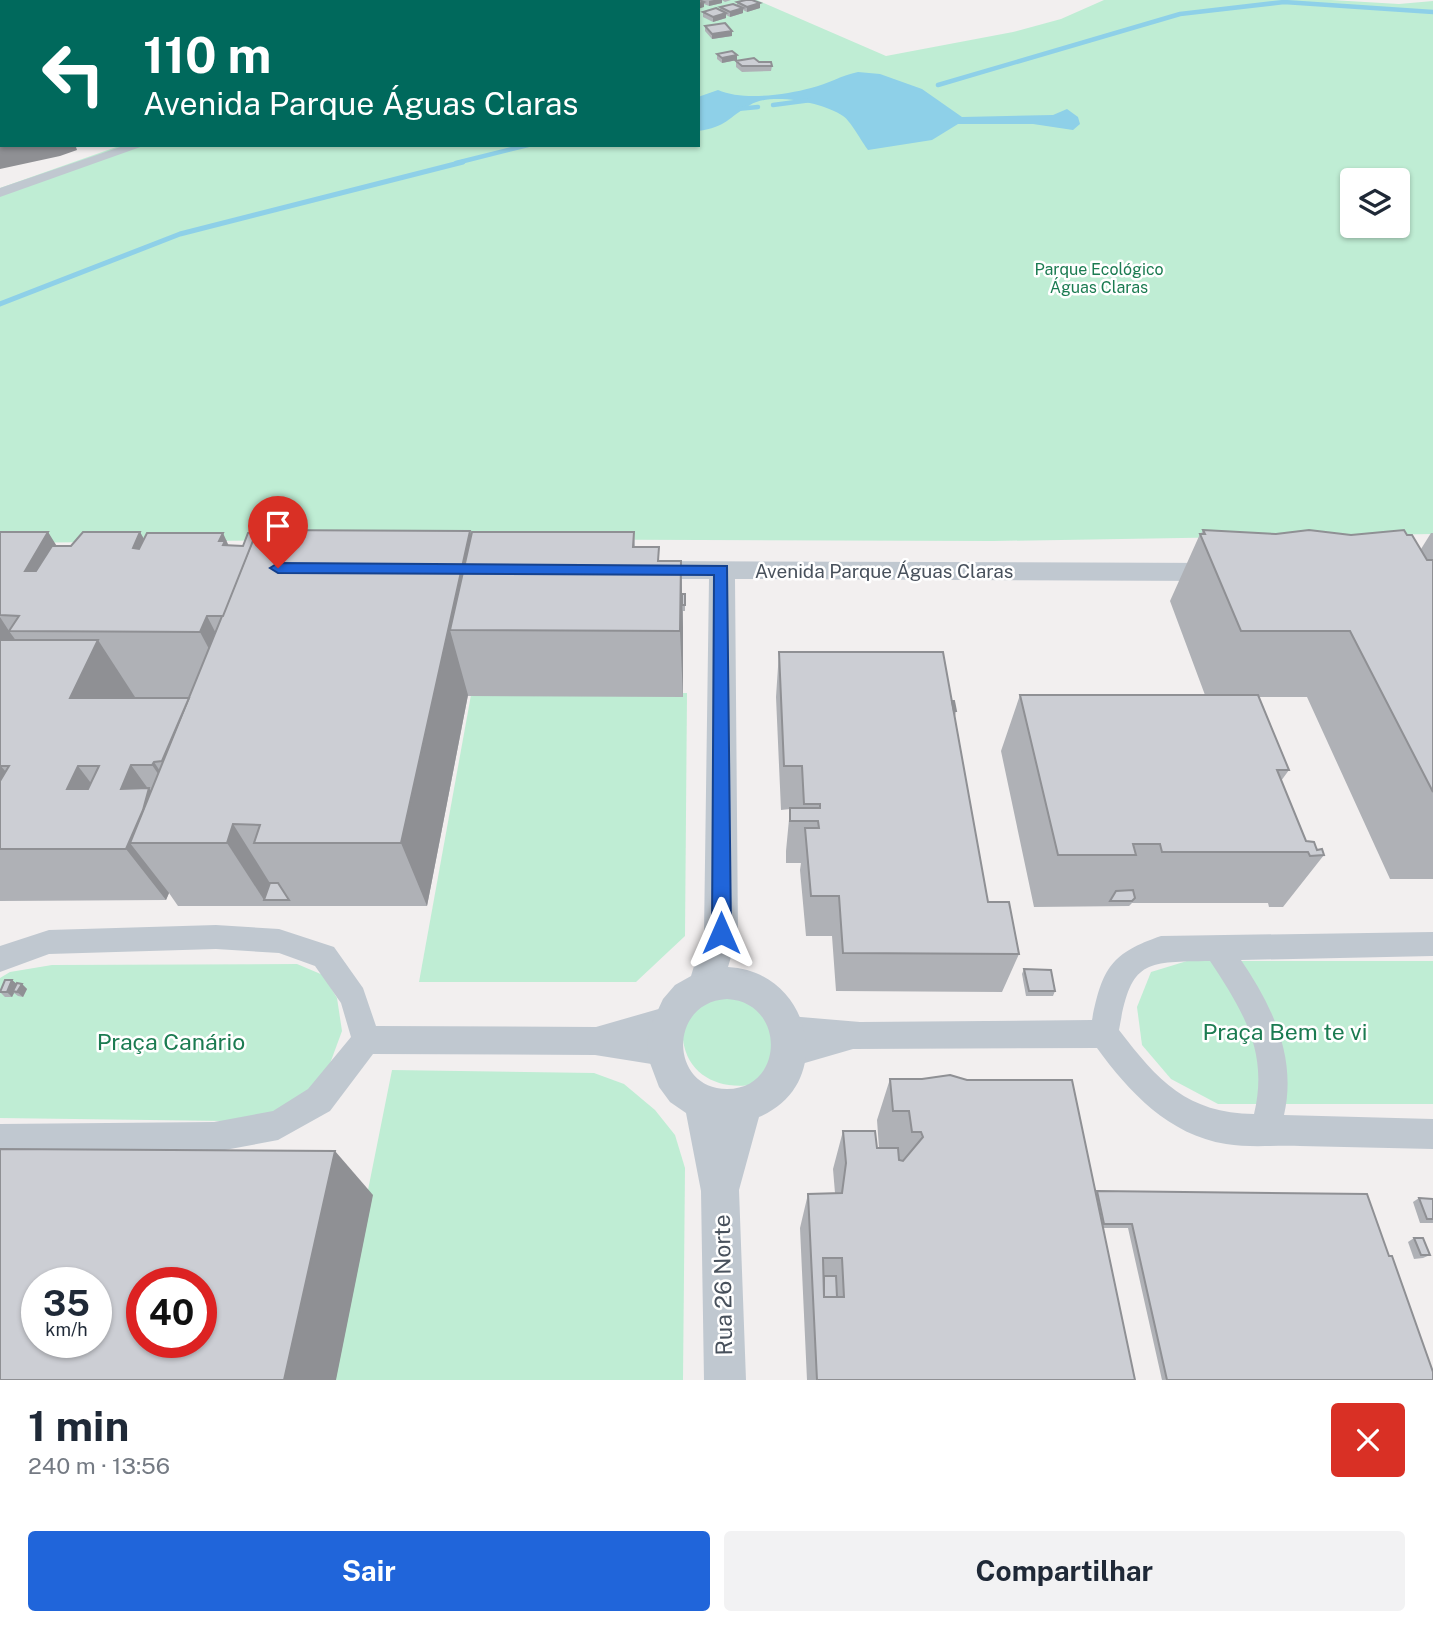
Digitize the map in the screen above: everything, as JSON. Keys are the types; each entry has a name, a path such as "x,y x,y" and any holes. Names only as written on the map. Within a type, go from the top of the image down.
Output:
{"street":[{"path":"0,193 134,147"},
{"name":"Avenida Parque Águas Claras","path":"624,570 1240,572"},
{"path":"705,987 721,933 722,570"},
{"path":"721,933 743,985"},
{"path":"0,959 49,942 216,937 279,941 324,956 353,997 366,1040"},
{"path":"1433,944 1161,949 1135,958 1111,995 1104,1034 1132,1071 1164,1102 1201,1124 1226,1129 1265,1131 1433,1135"},
{"path":"1216,947 1248,994 1269,1044 1275,1073 1265,1131"},
{"path":"743,985 763,995 780,1009 790,1041 783,1076 766,1095 744,1105 702,1102 676,1082 667,1068 666,1036 677,1006 690,995 705,987 743,985"},
{"path":"790,1041 860,1036 1104,1034"},
{"path":"366,1040 596,1041 666,1036"},
{"path":"0,1139 214,1137 278,1125 319,1100 366,1040"},
{"name":"Rua 26 Norte","path":"702,1102 720,1191 725,1380"},
{"name":"Rua 26 Norte","path":"720,1191 744,1105"}],"green space":[{"name":"Parque Ecológico Águas Claras","path":"700,0 757,0 886,56 1013,32 1061,19 1104,0 1331,0 1399,4 1433,1 1433,534 993,541 423,539 0,543 0,188 116,147 700,147"},
{"path":"687,693 685,936 636,982 419,982 471,695"},
{"name":"Praça Bem te vi","path":"1187,961 1433,961 1433,1104 1218,1104 1171,1079 1142,1045 1137,1007 1151,972"},
{"name":"Praça Canário","path":"297,964 323,975 337,998 342,1031 328,1069 308,1095 272,1115 225,1121 0,1118 0,978 10,972 52,965"},
{"path":"722,986 789,1028 756,1084 743,1086 719,1083 699,1072 686,1053 682,1035 685,1019"},
{"path":"392,1070 594,1073 624,1084 655,1110 675,1135 685,1168 683,1380 330,1380"}],"water":[{"path":"858,72 880,74 922,89 962,117 1053,115 1067,109 1078,117 1080,124 1073,130 1033,124 958,124 932,140 868,150 849,122 834,111 797,100 771,99 759,101 715,127 700,131 700,96 718,90 752,96 789,93"}],"building":[{"path":"746,0 760,3 747,7 737,2"},
{"path":"733,4 743,8 730,12 720,7"},
{"path":"716,8 726,13 713,17 703,12"},
{"path":"725,23 732,31 712,34 705,26"},
{"path":"732,51 737,55 722,58 717,54"},
{"path":"754,58 759,62 771,62 772,66 742,66 736,61"},
{"path":"257,530 470,531 401,843 254,843 260,825 233,824 227,843 130,843"},
{"path":"1203,530 1276,534 1309,530 1351,535 1404,530 1407,535 1412,535 1427,560 1433,560 1433,792 1350,631 1241,631 1200,534 1205,534"},
{"path":"0,532 48,532 25,571 36,571 52,546 71,546 83,532 140,532 133,548 139,549 147,533 223,533 219,541 225,541 223,545 243,546 248,533 256,533 223,616 207,616 200,632 9,631 19,616 0,615"},
{"path":"472,532 634,532 633,547 659,547 658,561 681,561 680,631 450,630"},
{"path":"682,594 685,594 685,605 682,605"},
{"path":"0,640 98,640 70,698 189,698 162,761 152,765 131,765 121,789 149,788 143,810 126,849 0,849 0,781 9,766 0,766","holes":["78,766 99,766 88,789 67,789"]},
{"path":"779,652 943,652 988,902 1009,902 1019,954 843,953 839,896 811,896 805,828 819,828 818,821 790,821 790,808 820,808 820,804 804,804 802,766 784,766"},
{"path":"1020,695 1258,695 1289,770 1277,770 1306,841 1314,842 1317,850 1322,849 1324,855 1310,856 1308,852 1162,852 1160,844 1133,844 1136,855 1058,855"},
{"path":"270,883 278,883 289,900 264,900"},
{"path":"1133,890 1135,898 1132,901 1110,901 1116,891"},
{"path":"1024,969 1051,970 1055,991 1029,991"},
{"path":"5,980 12,980 7,992 0,992"},
{"path":"17,983 22,984 17,992 13,991"},
{"path":"950,1075 967,1080 1072,1080 1135,1380 817,1380 808,1194 842,1193 846,1163 843,1131 875,1131 877,1148 898,1148 899,1160 903,1161 923,1137 921,1132 912,1132 909,1111 893,1111 890,1079 922,1079","holes":["823,1258 842,1258 844,1297 824,1297"]},
{"path":"0,1149 335,1151 284,1380 0,1380"},
{"path":"1097,1191 1367,1194 1389,1256 1392,1256 1433,1372 1433,1380 1167,1380 1132,1224 1104,1224"},
{"path":"1419,1198 1433,1199 1433,1219 1427,1219"},
{"path":"1414,1238 1423,1238 1430,1255 1421,1255"},
{"path":"824,1276 836,1276 837,1297 824,1297"}],"waterway":[{"path":"938,85 1180,14 1284,2 1433,12"},
{"path":"773,105 811,100"},
{"path":"737,109 758,107"},
{"path":"456,163 520,147"},
{"path":"0,304 180,234 463,162"}],"route":[{"path":"278,568 722,570 721,933"}]}
